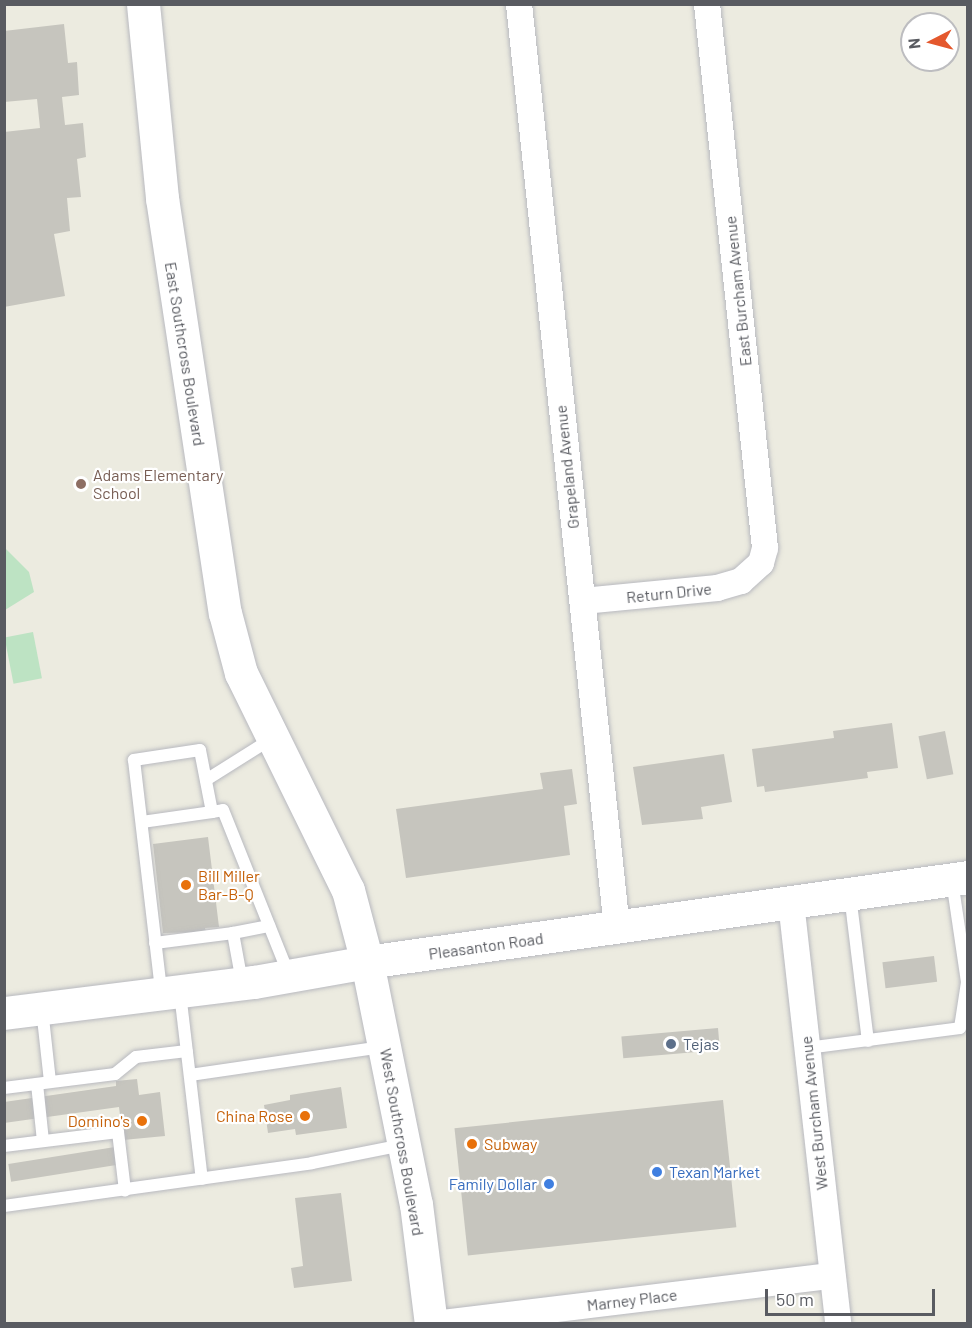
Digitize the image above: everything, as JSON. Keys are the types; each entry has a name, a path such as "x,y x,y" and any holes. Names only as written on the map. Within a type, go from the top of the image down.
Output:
{"main road":[{"name":"East Southcross Boulevard","path":"143,4 162,198 225,613 241,673 348,890 367,962"},
{"name":"Pleasanton Road","path":"4,1013 242,983 367,962 960,878"},
{"name":"West Southcross Boulevard","path":"367,962 404,1145 432,1323"}],"street":[{"name":"Grapeland Avenue","path":"519,4 617,928"},
{"name":"East Burcham Avenue","path":"707,4 765,539 761,563 752,574"},
{"name":"Return Drive","path":"583,601 717,588 752,574"},
{"name":"West Burcham Avenue","path":"791,902 837,1323"},
{"name":"Marney Place","path":"432,1323 832,1276"}],"lane":[{"path":"206,780 272,738"},
{"path":"202,1179 187,1051 155,943 134,760 200,750 212,812"},
{"path":"142,822 223,810 289,976"},
{"path":"807,1048 960,1028 967,981 960,878"},
{"path":"849,894 868,1041"},
{"path":"155,943 269,926"},
{"path":"233,933 242,983"},
{"path":"42,1008 50,1082"},
{"path":"190,1075 385,1047"},
{"path":"4,1089 115,1074 136,1057 187,1051"},
{"path":"37,1084 43,1141"},
{"path":"4,1146 118,1132 125,1191"},
{"path":"4,1206 125,1191 404,1145"}],"green space":[{"path":"5,548 29,572 34,592 5,610"},
{"path":"33,632 42,678 14,684 5,638"}],"building":[{"path":"64,24 68,63 77,62 79,95 62,97 65,125 83,123 86,157 77,159 81,197 67,198 70,231 54,234 65,296 4,307 4,132 40,128 37,99 4,102 4,31"},
{"path":"892,723 898,768 867,772 868,778 765,792 764,786 757,787 752,749 834,738 833,731"},
{"path":"945,731 953,774 927,779 918,736"},
{"path":"724,754 732,802 701,807 703,819 642,825 633,767"},
{"path":"572,769 577,804 564,806 570,855 406,878 396,809 543,789 540,773"},
{"name":"Bill Miller Bar-B-Q","path":"208,837 219,927 205,928 206,932 163,933 153,844"},
{"path":"934,956 937,982 886,988 882,962"},
{"name":"Tejas","path":"718,1028 720,1050 623,1058 621,1036"},
{"path":"137,1079 139,1095 160,1092 165,1136 123,1140 119,1107 4,1123 4,1102 116,1086 116,1081"},
{"name":"China Rose","path":"341,1087 347,1128 296,1135 295,1129 268,1133 264,1105 290,1100 290,1095"},
{"path":"723,1100 736,1227 468,1256 454,1128"},
{"path":"115,1147 118,1165 11,1182 8,1164"},
{"path":"341,1193 352,1281 294,1288 291,1268 303,1266 295,1198"}],"place":[{"name":"Adams Elementary School","path":"81,484"},
{"name":"Bill Miller Bar-B-Q","path":"186,885"},
{"name":"Tejas","path":"671,1044"},
{"name":"China Rose","path":"305,1116"},
{"name":"Domino's","path":"142,1121"},
{"name":"Subway","path":"472,1144"},
{"name":"Texan Market","path":"657,1172"},
{"name":"Family Dollar","path":"549,1184"}]}
